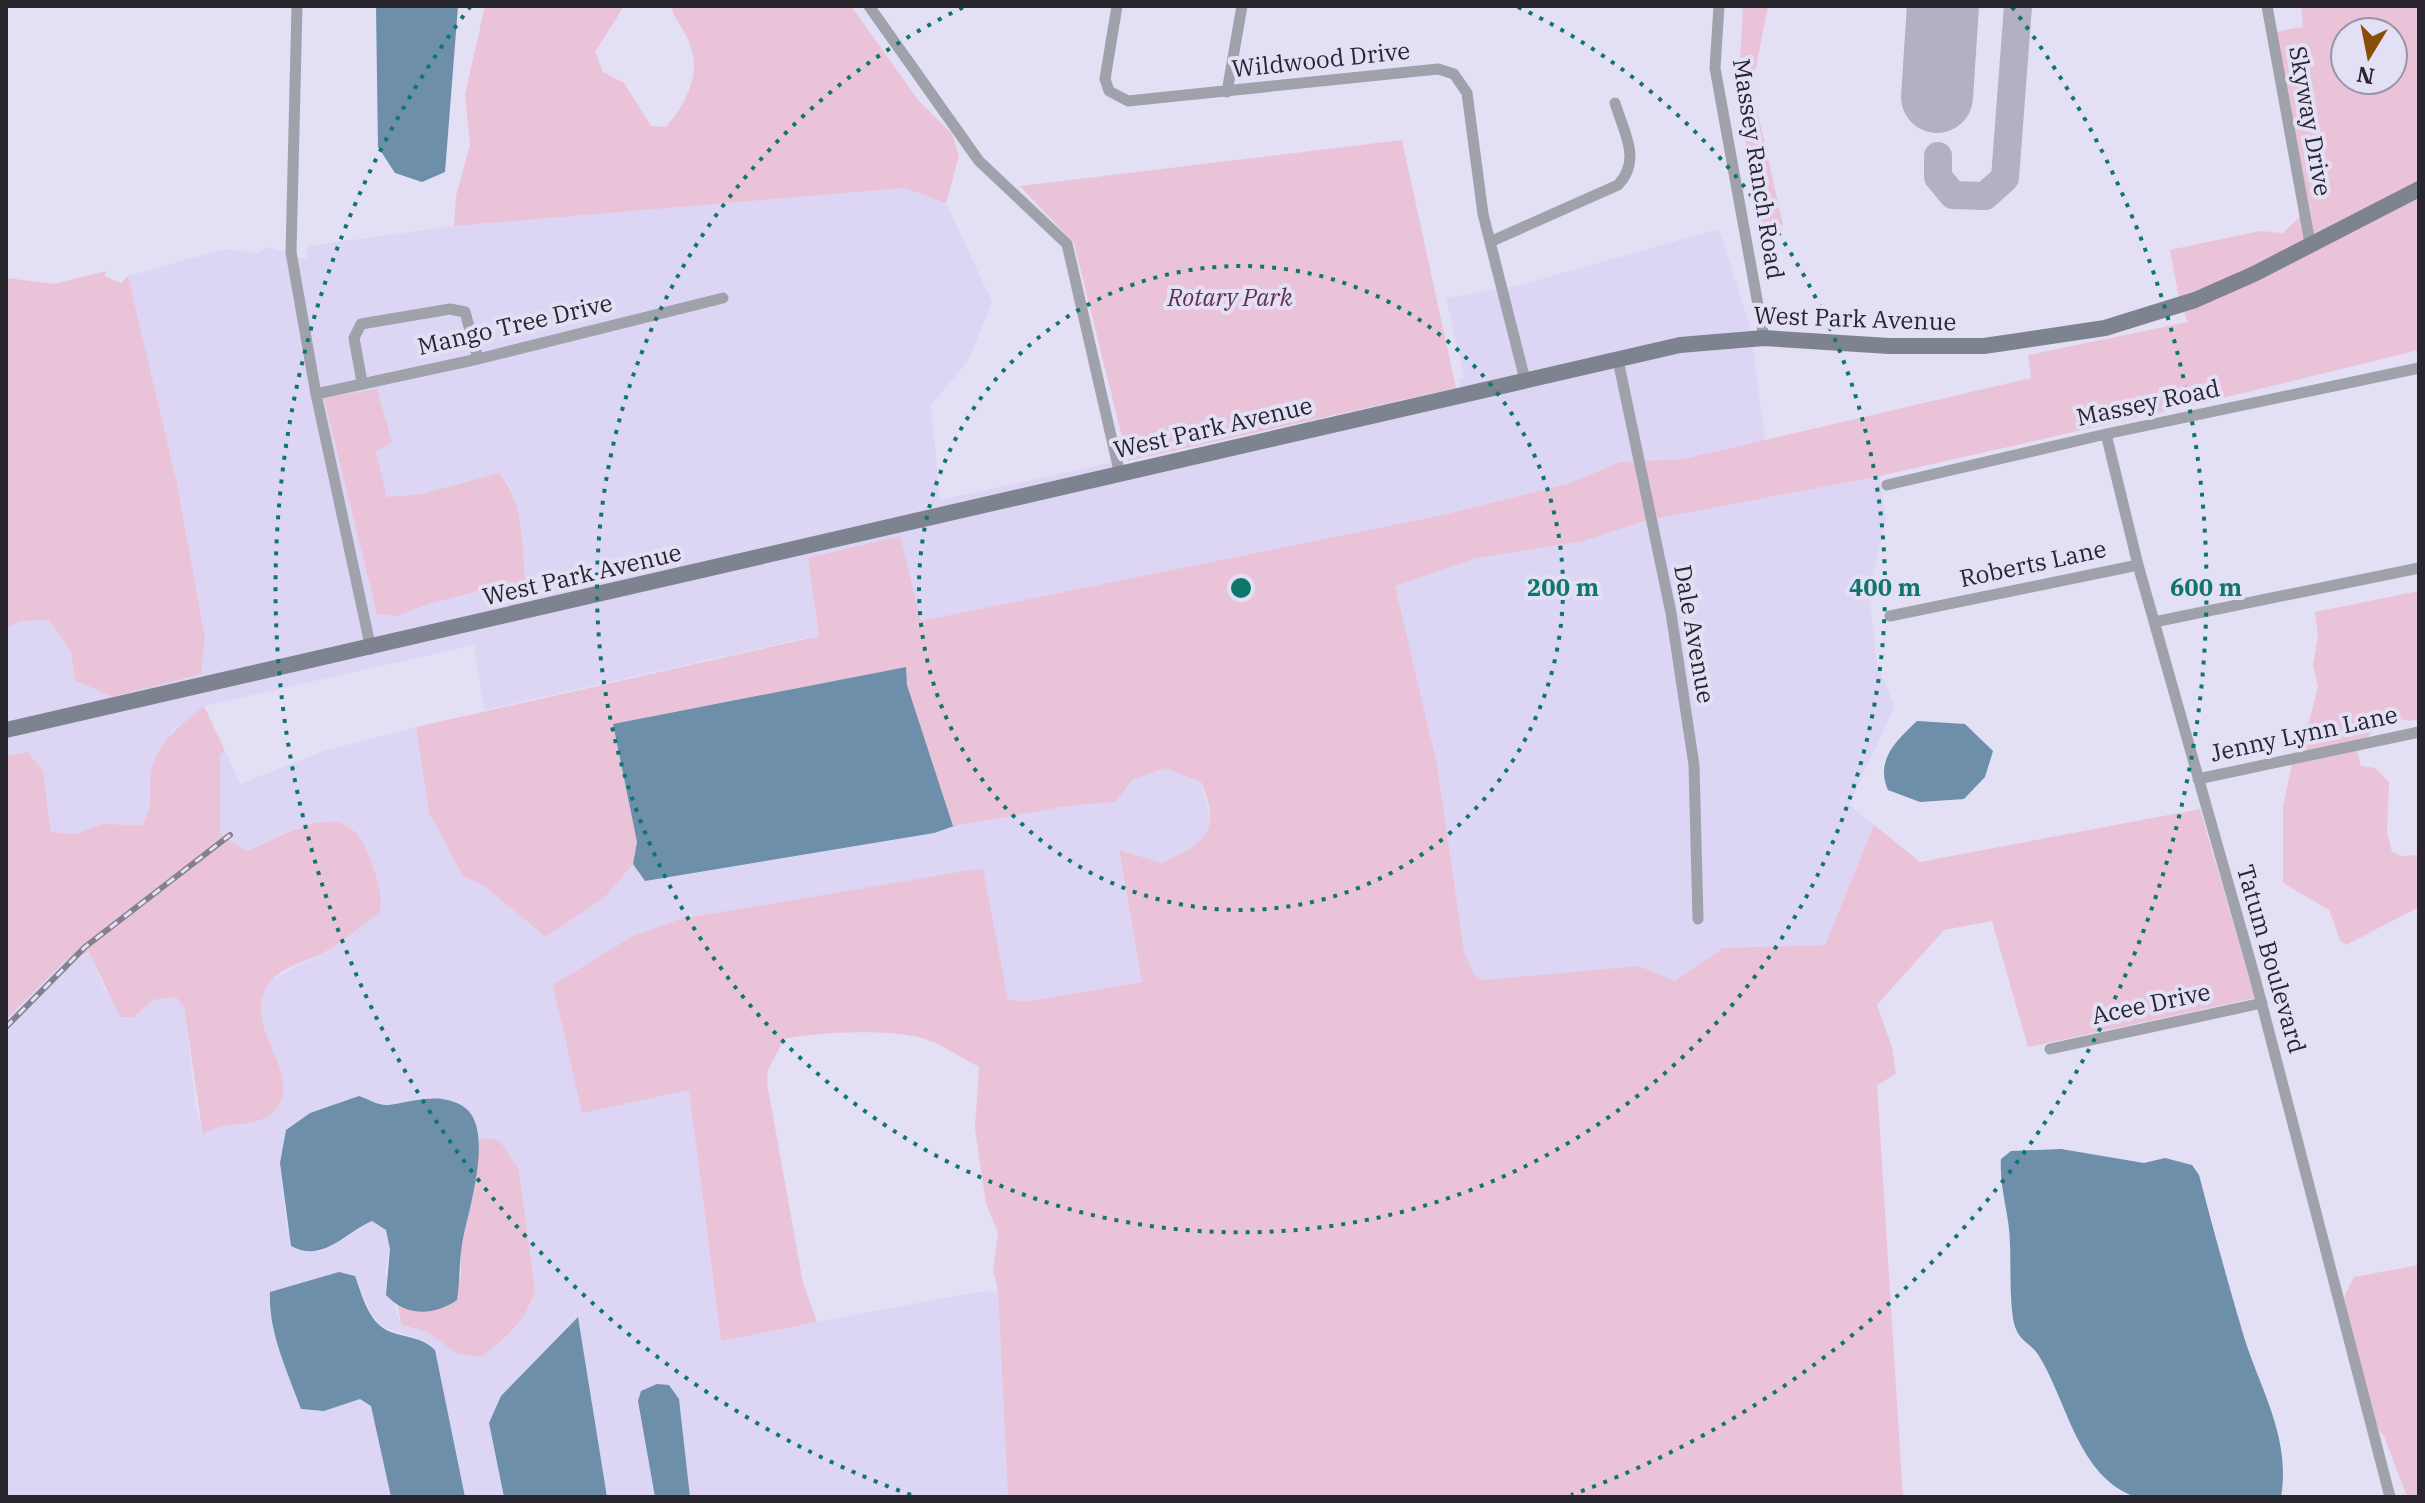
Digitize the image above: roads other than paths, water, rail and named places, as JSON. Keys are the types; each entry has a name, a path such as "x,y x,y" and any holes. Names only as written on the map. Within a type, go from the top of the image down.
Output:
{"street":[{"path":"297,6 291,252 316,394 371,649"},
{"path":"869,6 979,161 1017,201 1067,244 1120,475"},
{"name":"Wildwood Drive","path":"1117,6 1105,79 1109,91 1118,99 1128,101 1227,92 1438,69 1454,74 1467,93 1476,177 1525,380"},
{"path":"1227,92 1242,6"},
{"name":"Massey Ranch Road","path":"1719,6 1715,68 1764,338"},
{"name":"Skyway Drive","path":"2267,6 2310,243"},
{"path":"1492,241 1618,185 1630,172 1632,160 1615,103"},
{"name":"West Park Avenue","path":"6,730 371,649 1680,345 1764,338 1889,346 1984,346 2105,328 2195,300 2254,274 2419,189"},
{"name":"Mango Tree Drive","path":"316,394 478,359 723,298"},
{"path":"362,382 354,338 361,324 450,309 465,312 478,359"},
{"name":"Dale Avenue","path":"1618,360 1671,613 1694,765 1698,919"},
{"name":"Massey Road","path":"1887,485 2106,434 2419,368"},
{"name":"Tatum Boulevard","path":"2106,434 2138,565 2262,1003 2390,1497"},
{"name":"Roberts Lane","path":"1890,616 2138,565"},
{"path":"2154,622 2419,568"},
{"name":"Jenny Lynn Lane","path":"2198,779 2419,732"},
{"name":"Acee Drive","path":"2050,1049 2262,1003"}],"water":[{"path":"376,6 458,6 445,172 422,182 395,173 378,147"},
{"path":"906,667 907,685 953,826 957,825 934,833 645,881 633,864 637,842 613,724"},
{"path":"1917,721 1965,724 1993,751 1985,777 1964,799 1920,802 1888,790 1884,769 1886,760 1895,744"},
{"path":"359,1096 385,1105 443,1099 461,1105 472,1115 479,1149 474,1191 462,1245 457,1300 439,1309 411,1310 386,1295 390,1249 386,1230 372,1221 323,1249 302,1250 291,1246 280,1163 286,1130 310,1113"},
{"path":"2061,1149 2144,1163 2165,1158 2192,1165 2199,1175 2244,1337 2273,1415 2282,1455 2281,1497 2136,1497 2116,1487 2087,1456 2039,1356 2018,1333 2012,1312 2010,1233 2001,1159 2011,1151"},
{"path":"339,1272 355,1276 369,1311 383,1328 423,1341 435,1350 465,1497 391,1497 371,1406 360,1399 324,1411 301,1409 272,1322 270,1292"},
{"path":"578,1317 607,1497 504,1497 489,1423 501,1396"},
{"path":"657,1384 669,1385 679,1399 690,1497 655,1497 638,1401 641,1391"}],"railway":[{"path":"6,1027 85,947 230,835"}],"park label":[{"name":"Rotary Park","path":"1230,298"}]}
